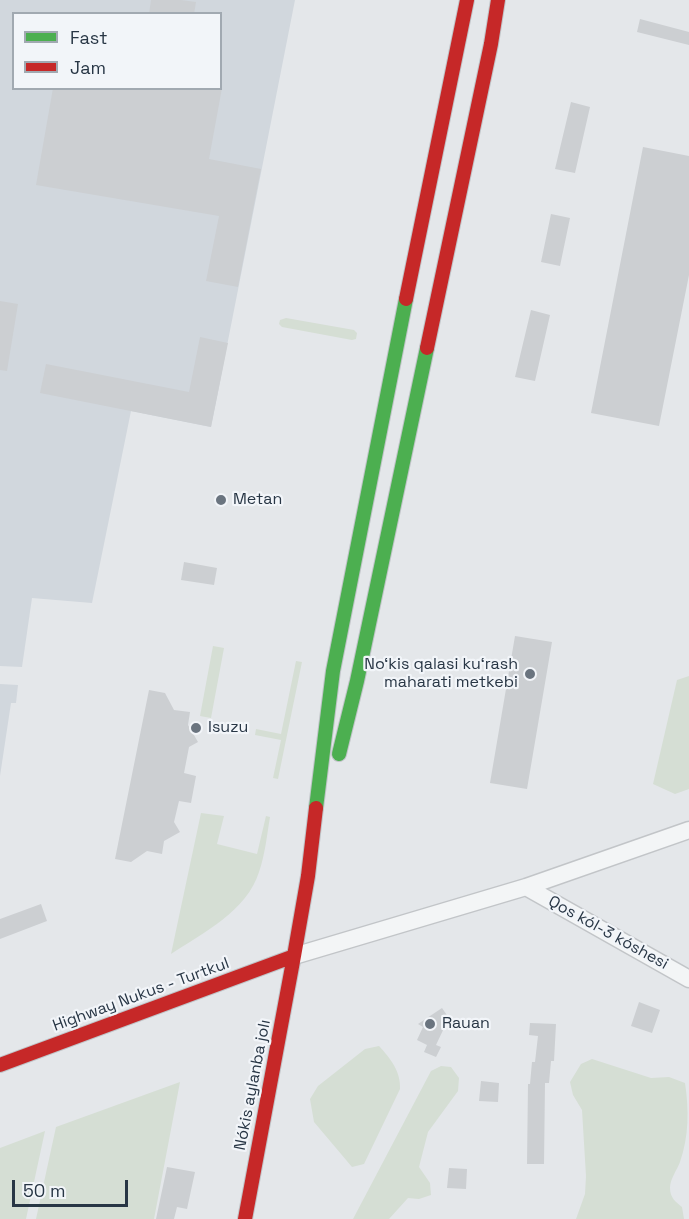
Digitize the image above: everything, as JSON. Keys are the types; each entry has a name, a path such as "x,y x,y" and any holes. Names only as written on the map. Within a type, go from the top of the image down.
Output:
{"main road":[{"path":"308,876 333,671 395,350 467,0"},
{"path":"308,876 357,681 491,44 498,0"},
{"path":"491,44 508,0"},
{"path":"449,94 451,6"},
{"name":"Nókis aylanba jolı","path":"245,1219 308,876"},
{"name":"Highway Nukus - Turtkul","path":"0,1065 294,956"}],"street":[{"path":"294,956 526,887 689,830"},
{"name":"Qos kól-3 kóshesi","path":"526,887 689,979"}],"shaded area":[{"path":"0,0 295,0 211,427 131,411 92,603 32,598 22,667 0,666"},
{"path":"286,318 354,330 357,333 356,339 282,327 279,324 280,320"},
{"path":"213,646 224,648 211,718 200,716"},
{"path":"296,661 302,662 278,779 273,778 281,740 255,735 256,729 281,734"},
{"path":"689,676 689,789 675,794 653,784 677,680"},
{"path":"0,684 18,685 16,703 11,703 0,776"},
{"path":"201,813 224,816 217,844 257,854 266,816 270,817 264,852 259,872 245,898 222,920 171,954"},
{"path":"379,1046 397,1071 400,1089 364,1164 352,1167 314,1122 310,1099 318,1086 365,1049"},
{"path":"592,1059 651,1078 669,1077 685,1083 687,1133 680,1162 670,1188 672,1197 682,1207 684,1219 576,1219 585,1194 586,1176 582,1110 573,1095 570,1082 581,1064"},
{"path":"441,1066 451,1067 459,1078 458,1091 428,1132 419,1167 430,1183 431,1195 419,1199 408,1198 389,1219 353,1219 431,1071"},
{"path":"180,1082 154,1219 36,1219 56,1127"},
{"path":"45,1131 26,1219 0,1219 0,1148"}],"building":[{"path":"151,0 196,2 194,12 149,12"},
{"path":"640,19 689,32 689,45 637,32"},
{"path":"53,90 222,90 209,159 261,169 238,287 206,281 219,216 36,185"},
{"path":"571,102 590,107 575,173 555,169"},
{"path":"643,147 689,156 689,275 659,426 591,413"},
{"path":"551,214 570,218 560,266 541,262"},
{"path":"0,301 18,304 7,371 0,370"},
{"path":"531,310 550,315 535,381 515,377"},
{"path":"200,337 228,343 211,427 40,393 46,364 189,392"},
{"path":"184,562 217,568 214,585 181,580"},
{"path":"515,636 552,642 527,789 490,783"},
{"path":"149,690 165,693 174,710 190,712 188,725 198,742 189,747 184,773 196,776 191,803 179,801 174,822 180,832 164,841 162,854 147,851 131,862 115,859"},
{"path":"41,904 47,921 0,939 0,919"},
{"path":"639,1002 660,1010 652,1033 631,1026"},
{"path":"442,1008 451,1021 445,1026 436,1045 441,1047 436,1057 424,1052 427,1045 417,1040 423,1027 418,1024"},
{"path":"530,1023 556,1024 554,1061 551,1061 549,1083 545,1083 544,1164 527,1164 528,1084 530,1084 532,1062 535,1062 538,1036 529,1035"},
{"path":"481,1081 499,1083 498,1102 479,1101"},
{"path":"167,1167 195,1172 187,1209 177,1207 174,1219 156,1219"},
{"path":"449,1168 467,1169 466,1189 447,1188"}],"traffic: fast":[{"path":"316,808 333,671 406,299"},
{"path":"339,754 357,681 427,348"}],"traffic: jam":[{"path":"406,299 467,0"},
{"path":"427,348 491,44 498,0"},
{"path":"0,1065 294,956 308,876 316,808"},
{"path":"245,1219 294,956"}],"place":[{"name":"Metan","path":"221,500"},
{"name":"Noʻkis qalasi kuʻrash maharati metkebi","path":"530,674"},
{"name":"Isuzu","path":"196,728"},
{"name":"Rauan","path":"430,1024"}]}
